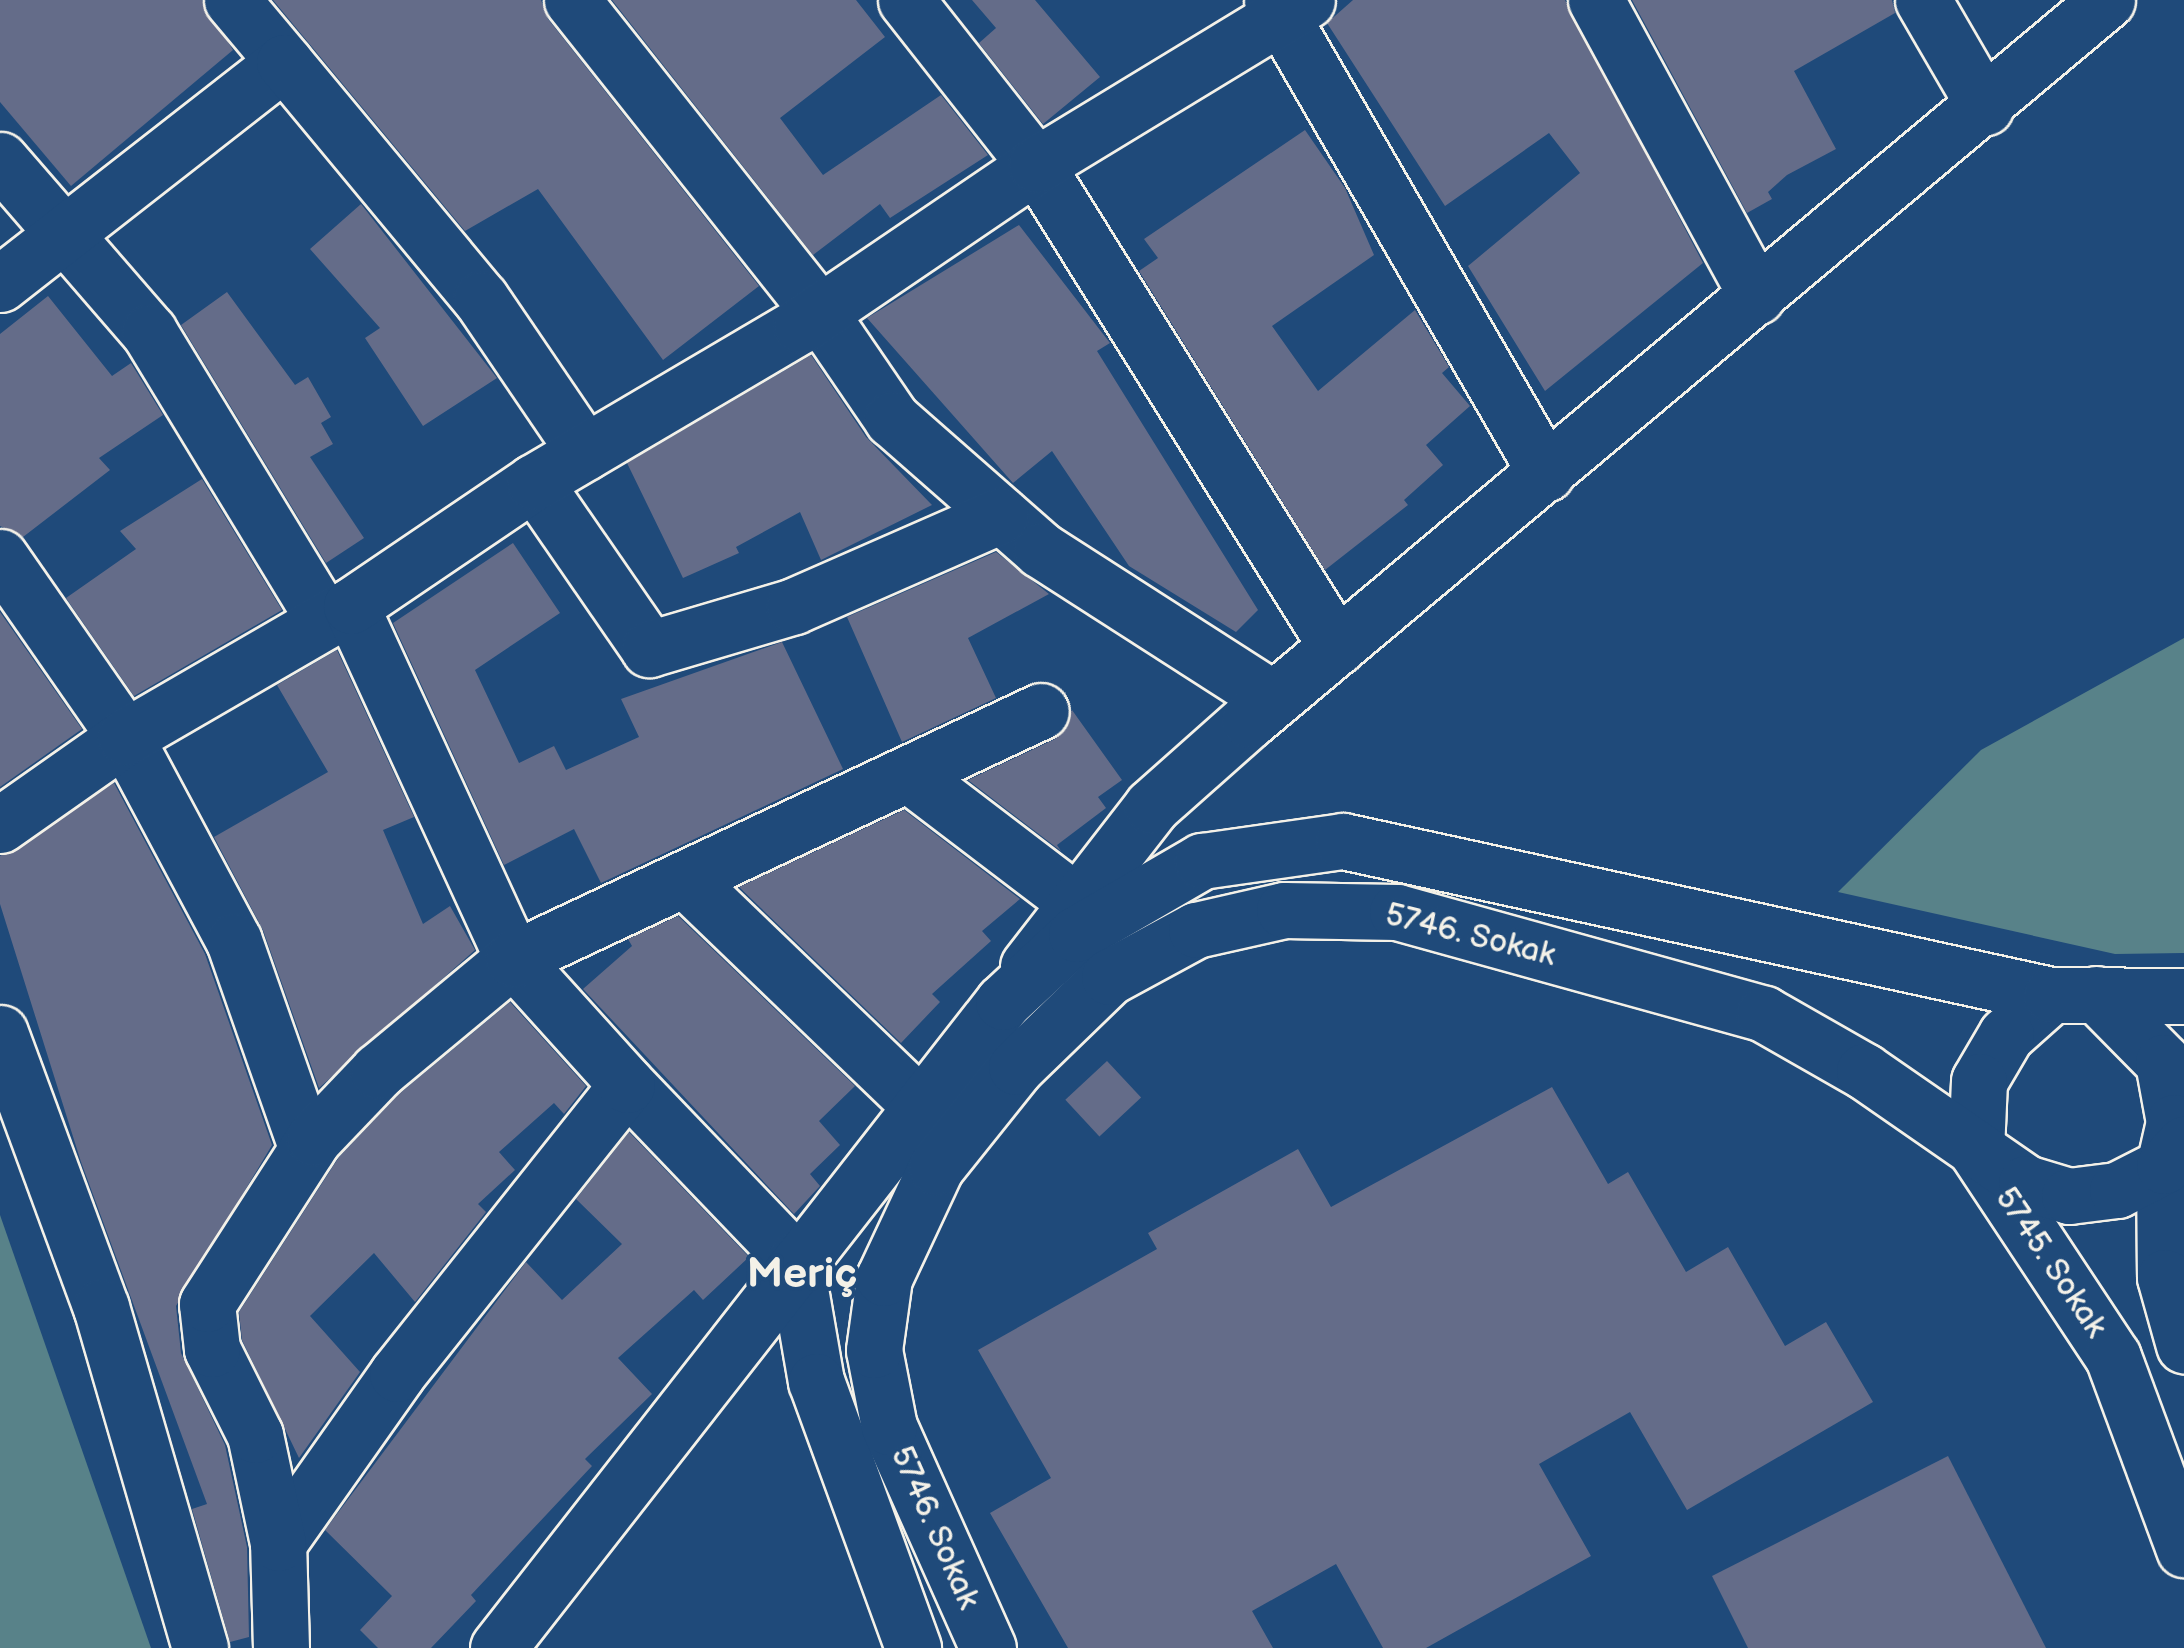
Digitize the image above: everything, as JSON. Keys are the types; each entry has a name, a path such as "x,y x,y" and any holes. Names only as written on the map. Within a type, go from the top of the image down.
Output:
{"street":[{"path":"232,0 481,299 585,452"},
{"path":"572,0 820,312 892,419 1041,550 1273,699"},
{"path":"906,0 1036,165 1337,647"},
{"path":"1596,0 1757,296"},
{"path":"1923,0 1984,106"},
{"path":"498,1648 795,1260 918,1102 1003,1002 1074,902 1152,806 1273,699 2107,0"},
{"path":"0,825 126,737 338,614 534,482 820,312 1036,165 1288,5 1546,472"},
{"path":"0,284 284,62"},
{"path":"0,160 148,332 338,614 513,959 795,1260 816,1382 913,1648"},
{"path":"534,482 649,649 794,606 1001,515"},
{"path":"0,558 126,737 234,941 307,1148"},
{"path":"281,1648 278,1543 255,1435 212,1349 207,1304 307,1148 378,1071 513,959 689,883 1040,711"},
{"path":"911,776 1074,902"},
{"name":"5746. Sokak","path":"1003,1002 1076,934 1202,862 1343,841 2074,994 2184,996"},
{"path":"689,883 918,1102"},
{"name":"5746. Sokak","path":"988,1648 889,1428 874,1350 884,1278 936,1166 1016,1067 1108,977 1196,930 1284,910 1397,912 1764,1014 2026,1183 2069,1196 2117,1190 2174,1155"},
{"path":"1976,1150 1978,1081 2006,1034 2074,994 2162,1062 2174,1122 2165,1277 2184,1345"},
{"path":"0,1034 101,1306 200,1648"},
{"path":"278,1543 398,1374 627,1085"},
{"name":"5745. Sokak","path":"1976,1150 2114,1357 2184,1549"}],"green space":[{"path":"2184,638 2184,953 2115,954 1838,892 1981,750"},
{"path":"0,1215 151,1648 0,1648"}],"building":[{"path":"0,0 202,0 233,50 71,186 0,102"},
{"path":"273,0 541,0 548,19 759,286 663,360 538,189 465,231"},
{"path":"612,0 856,0 885,37 780,118 823,175 941,95 988,155 890,218 880,204 813,255"},
{"path":"972,0 1035,0 1100,77 1043,124 979,43 996,28"},
{"path":"1353,0 1565,0 1703,263 1545,391 1468,266 1580,173 1549,133 1445,206 1327,23"},
{"path":"1632,0 1892,0 1895,13 1794,71 1836,149 1787,175 1768,192 1772,199 1747,213"},
{"path":"1305,130 1345,188 1374,255 1272,326 1318,391 1415,310 1449,367 1442,373 1470,406 1426,445 1443,465 1404,500 1408,505 1325,570 1139,271 1158,258 1144,239"},
{"path":"361,204 497,378 423,426 365,338 380,328 310,249"},
{"path":"1019,225 1110,343 1097,351 1258,610 1236,632 1129,566 1052,451 1013,483 867,318"},
{"path":"227,292 295,385 308,377 331,417 321,423 333,444 310,457 364,538 326,563 181,325"},
{"path":"48,296 112,376 131,363 163,415 99,458 110,470 23,537 0,526 0,334"},
{"path":"811,355 866,437 932,505 821,560 800,512 736,547 739,553 683,578 627,463"},
{"path":"202,479 282,610 134,696 66,598 136,549 120,531"},
{"path":"513,543 560,613 475,670 519,763 554,746 566,770 639,737 621,699 782,642 843,769 601,883 574,829 504,865 393,623"},
{"path":"996,552 1049,594 968,638 996,698 902,742 847,617"},
{"path":"0,612 82,729 0,787"},
{"path":"337,650 414,817 383,830 423,924 450,906 475,950 319,1088 263,930 214,837 328,772 277,685"},
{"path":"1072,710 1122,780 1098,797 1106,808 1057,845 1061,851 968,780 1055,739"},
{"path":"114,783 205,954 272,1145 176,1306 181,1353 225,1445 247,1547 249,1637 230,1642 192,1509 207,1504 81,1162 0,904 0,856"},
{"path":"904,810 1020,899 982,931 991,941 932,994 940,1002 901,1043 739,887"},
{"path":"678,916 855,1086 819,1121 840,1145 810,1174 820,1186 794,1214 583,989 632,946 628,939"},
{"path":"510,1002 586,1086 564,1114 554,1103 499,1152 515,1170 478,1204 486,1212 415,1302 374,1253 310,1316 360,1372 299,1458 242,1340 239,1312 339,1157 399,1094"},
{"path":"1107,1061 1141,1098 1099,1136 1065,1100"},
{"path":"1552,1087 1608,1184 1628,1172 1686,1272 1728,1247 1785,1346 1826,1322 1873,1402 1687,1510 1630,1412 1539,1464 1591,1556 1426,1648 1383,1648 1336,1564 1252,1611 1273,1648 1068,1648 990,1513 1051,1478 978,1350 1157,1249 1148,1233 1298,1149 1331,1207"},
{"path":"629,1132 749,1257 703,1300 694,1290 618,1358 652,1394 585,1459 592,1466 471,1595 476,1601 431,1648 378,1648 360,1630 392,1596 325,1530 526,1262 562,1300 622,1244 576,1199"},
{"path":"1948,1456 2046,1648 1748,1648 1712,1576"}],"district":[{"name":"Meriç","path":"802,1275"}]}
